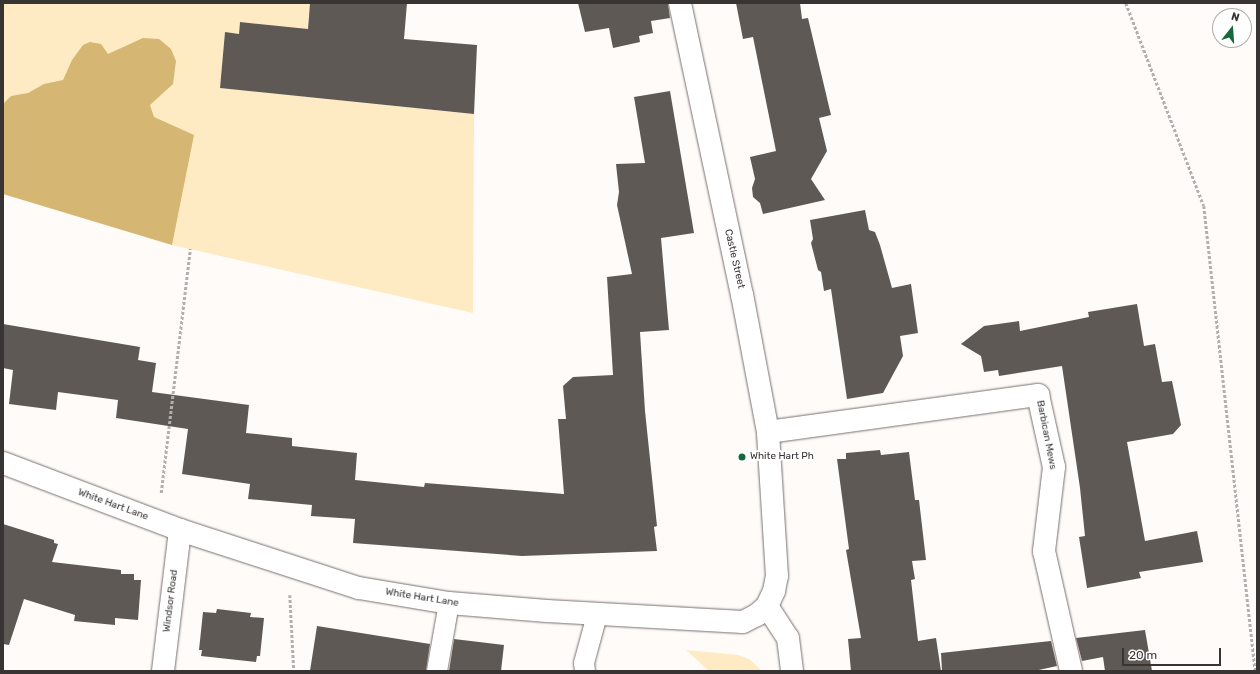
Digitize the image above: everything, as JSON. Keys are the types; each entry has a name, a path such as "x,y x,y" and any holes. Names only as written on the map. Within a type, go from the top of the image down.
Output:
{"street":[{"name":"Castle Street","path":"680,3 742,296 768,432 777,576 774,591 767,606"},
{"name":"Barbican Mews","path":"768,432 1038,395 1054,467 1044,551 1071,671"},
{"name":"White Hart Lane","path":"3,463 180,530 359,588 449,603 597,614 743,622 767,606"},
{"name":"Windsor Road","path":"163,671 180,530"},
{"path":"767,606 788,638 792,671"}],"lane":[{"path":"437,671 449,603"},
{"path":"585,671 584,663 597,614"}],"path":[{"path":"1126,3 1204,206 1255,671"},
{"path":"158,522 190,249"},
{"path":"288,566 294,671"}],"shaded area":[{"path":"3,3 310,3 308,23 337,27 267,36 267,25 240,22 239,34 225,32 220,88 474,114 473,313 172,245 3,194"},
{"path":"143,38 159,39 171,49 176,61 173,84 150,105 154,117 194,135 172,245 3,194 3,104 11,96 28,93 44,84 63,80 72,60 83,45 90,42 101,44 108,54"},
{"path":"686,650 738,655 749,659 762,671 709,671"}],"building":[{"path":"310,3 407,3 404,39 477,45 474,114 220,88 225,32 239,34 240,22 308,29"},
{"path":"578,3 668,3 670,18 651,21 653,33 639,36 640,42 613,48 609,28 585,32"},
{"path":"736,3 800,3 802,19 808,18 831,115 819,118 827,151 811,179 825,200 763,214 760,203 753,197 752,188 755,179 750,157 776,151 753,37 743,39"},
{"path":"670,91 694,233 661,238 669,330 640,332 645,411 657,526 654,527 657,551 522,556 353,543 355,519 311,516 312,505 248,499 250,484 182,474 188,429 116,418 118,400 58,392 56,410 9,404 13,370 3,368 3,324 140,347 138,360 156,363 152,392 249,405 246,433 292,438 292,446 357,453 355,480 424,487 425,483 564,494 558,419 566,419 563,386 573,377 613,375 607,277 632,274 617,205 619,192 616,164 645,163 634,97"},
{"path":"865,210 869,230 875,232 892,288 911,284 918,333 900,336 903,356 883,393 847,399 831,289 824,291 821,272 818,270 811,243 813,239 810,220"},
{"path":"1137,304 1144,346 1155,344 1162,382 1172,381 1181,425 1173,434 1127,442 1145,541 1197,531 1203,562 1139,572 1141,578 1087,588 1079,537 1085,536 1080,488 1062,366 999,376 998,370 984,372 981,356 961,344 984,326 1019,321 1020,331 1089,317 1088,312"},
{"path":"880,450 881,455 909,452 915,500 919,500 926,560 912,561 915,579 911,580 918,641 936,638 941,671 851,671 848,639 861,638 846,550 849,549 837,459 846,459 846,453"},
{"path":"3,524 54,540 54,543 58,544 52,562 121,570 121,574 134,574 134,580 141,580 138,620 115,618 115,625 74,621 75,615 24,599 9,645 3,644"},
{"path":"217,609 251,613 250,617 264,618 260,656 257,656 256,662 201,656 202,650 199,650 203,612 216,613"},
{"path":"317,626 430,644 426,671 310,671"},
{"path":"1145,630 1152,671 1105,671 1103,657 1082,661 1076,638"},
{"path":"454,639 504,645 501,671 449,671"},
{"path":"1051,641 1057,666 1034,671 942,671 941,653"}],"place":[{"name":"White Hart Ph","path":"742,457"}]}
